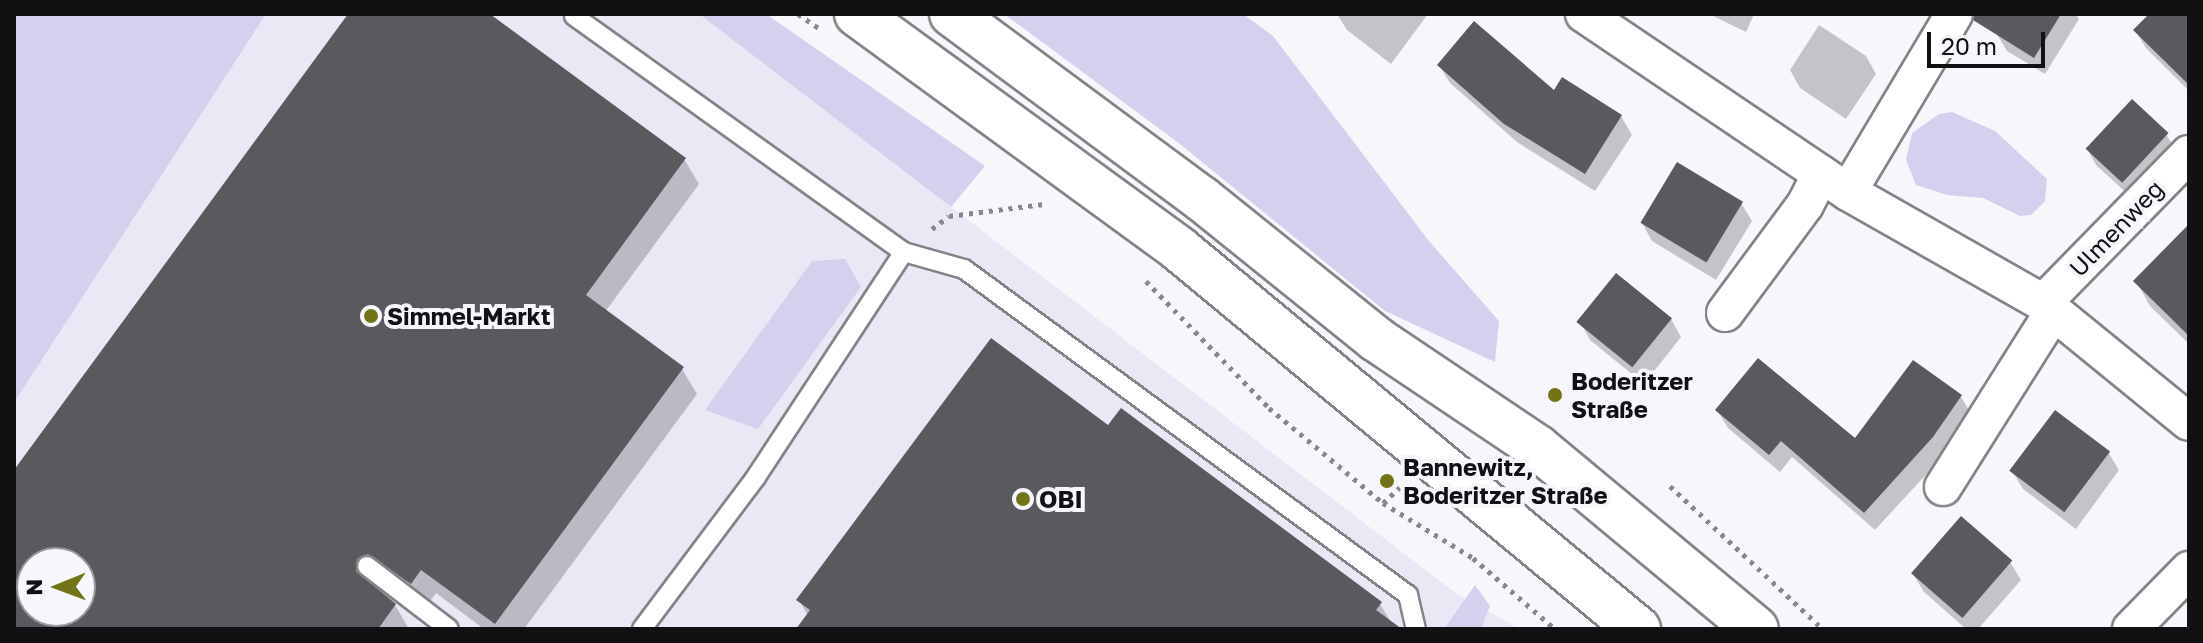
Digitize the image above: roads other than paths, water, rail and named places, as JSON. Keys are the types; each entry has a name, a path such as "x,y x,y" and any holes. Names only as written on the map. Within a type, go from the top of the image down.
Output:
{"main road":[{"path":"952,14 1202,199 1376,339 1538,448 1756,629"},
{"path":"844,25 1179,249 1638,629"}],"street":[{"path":"1584,14 1623,26 1834,183 2048,307 2189,422"},
{"path":"1725,313 1805,205 1834,183 1954,14"},
{"name":"Ulmenweg","path":"1943,487 2048,307 2189,154"},
{"path":"2130,625 2189,570"}],"lane":[{"path":"574,16 904,252 964,269 1408,595 1416,629"},
{"path":"642,629 756,477 904,252"},
{"path":"367,566 440,627"}],"place":[{"name":"Simmel-Markt","path":"371,316"},
{"name":"Boderitzer Straße","path":"1555,395"},
{"name":"Bannewitz, Boderitzer Straße","path":"1387,481"},
{"name":"OBI","path":"1023,499"}]}
